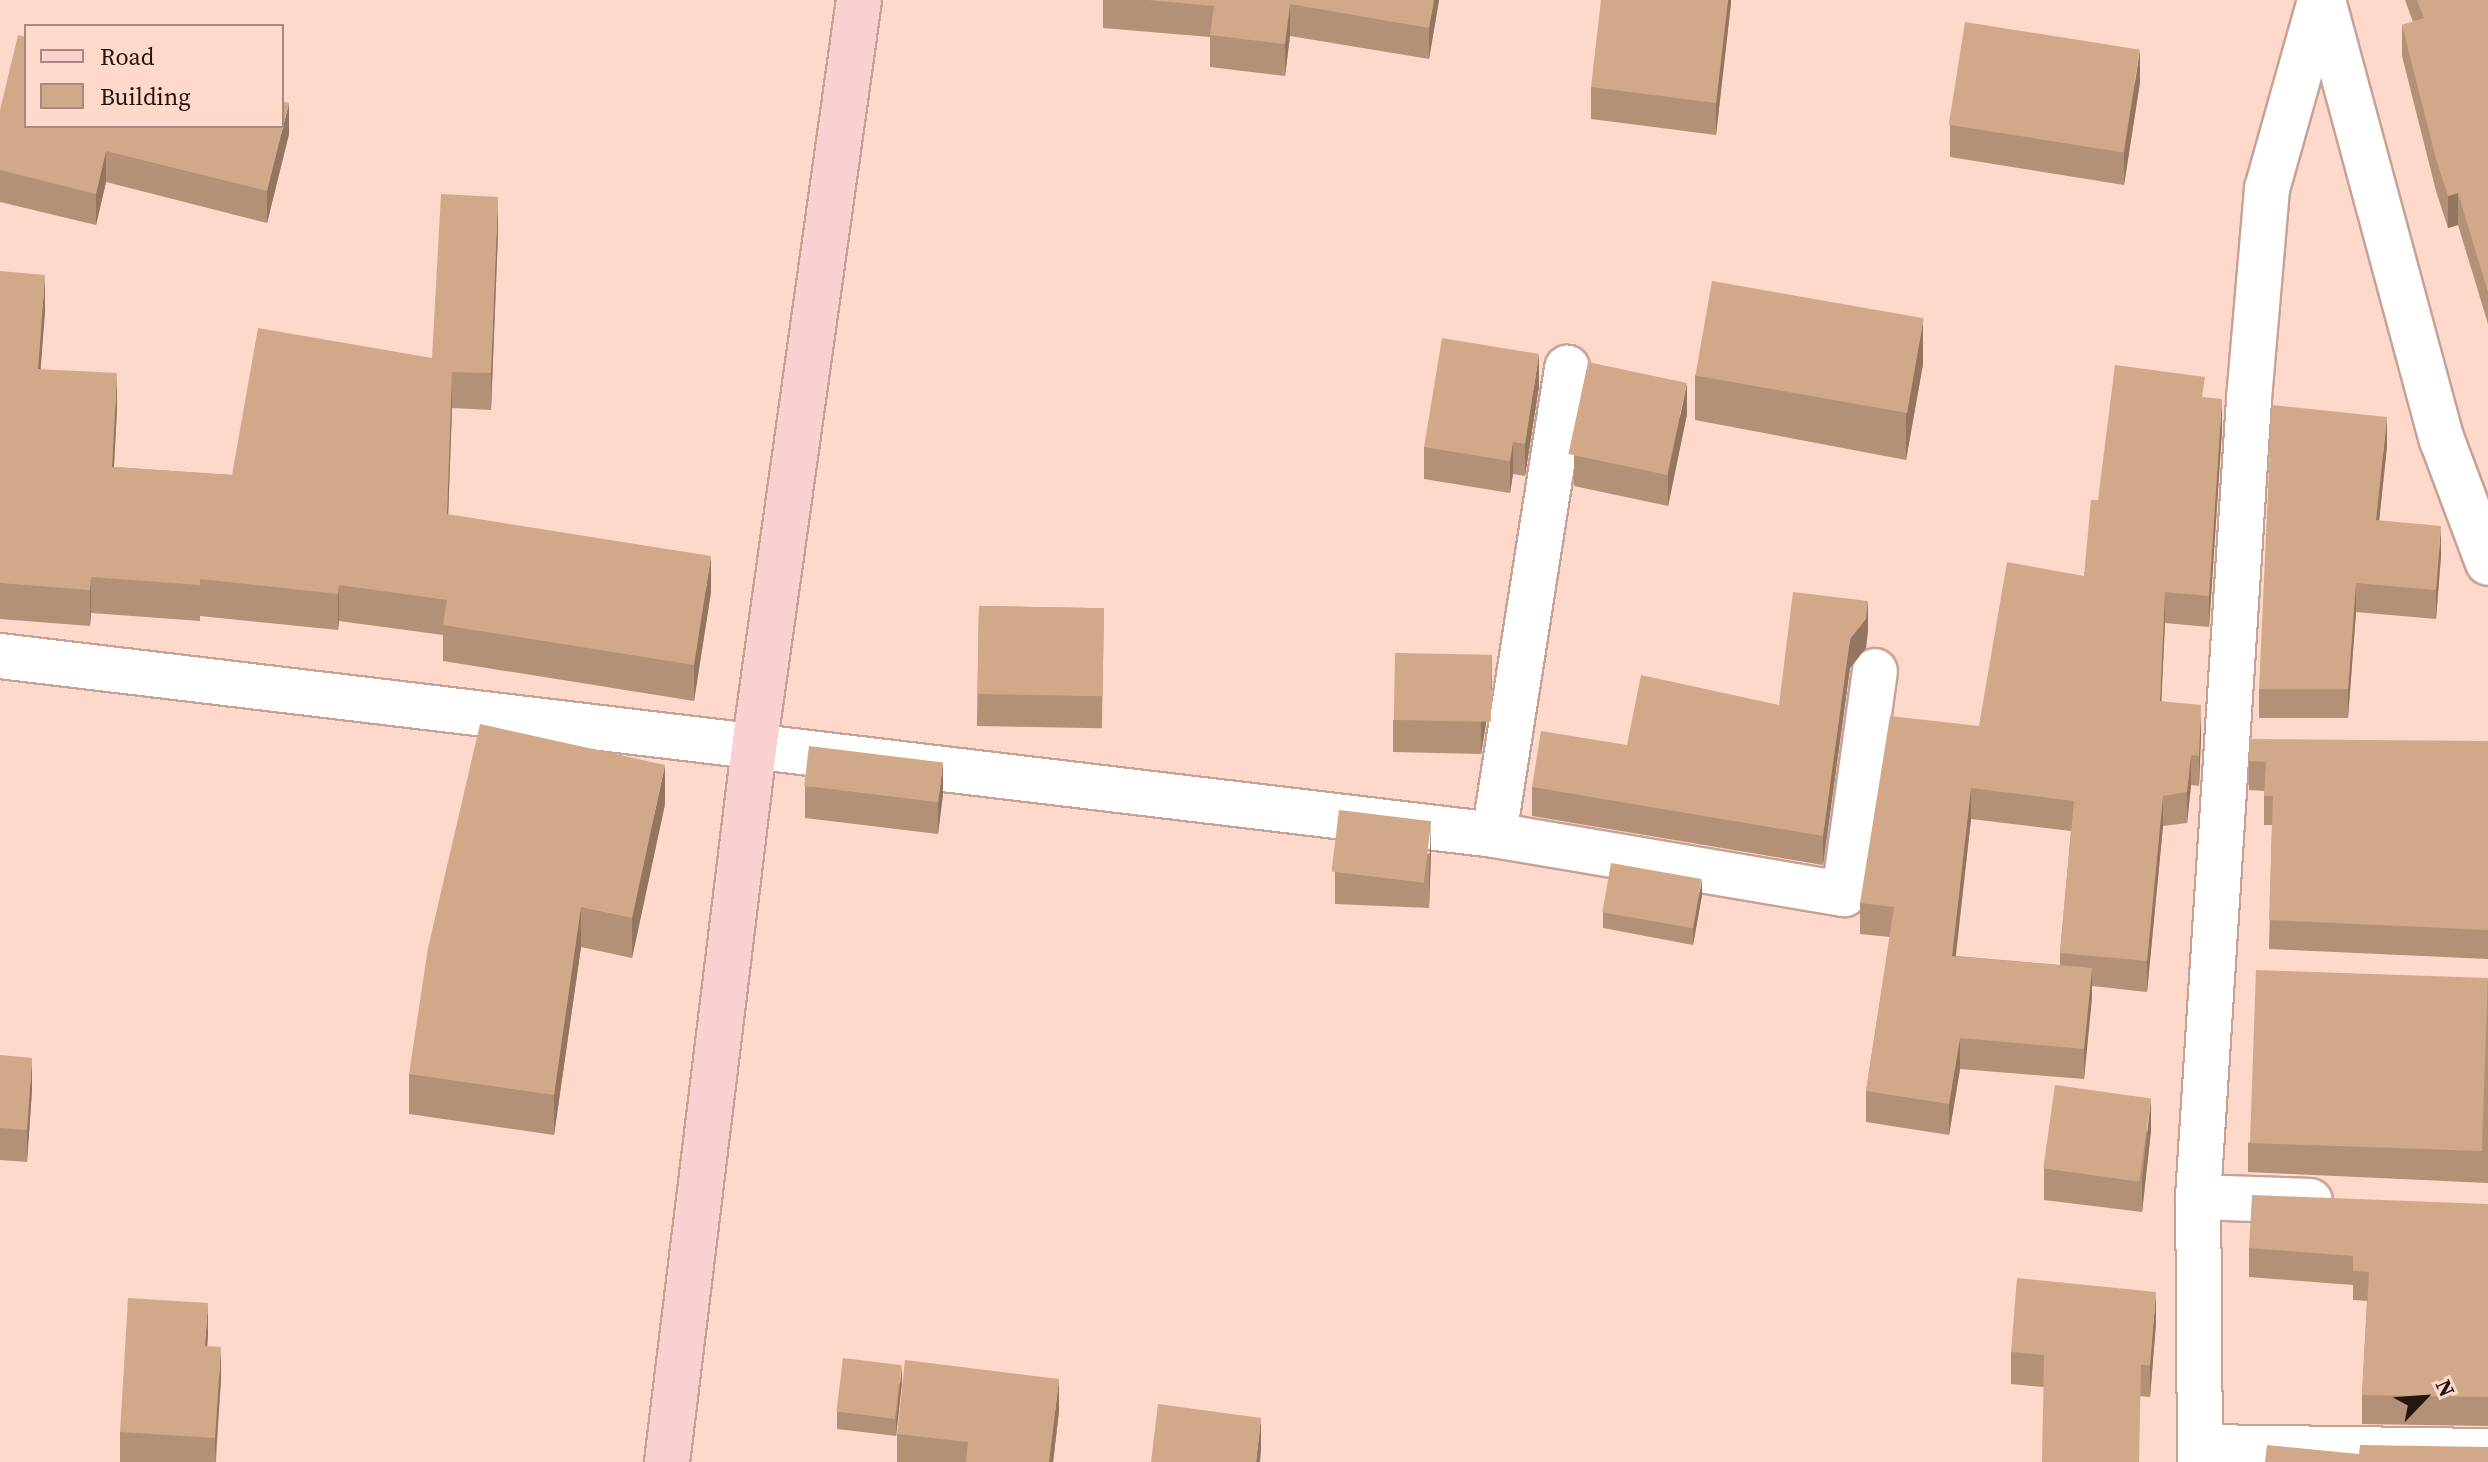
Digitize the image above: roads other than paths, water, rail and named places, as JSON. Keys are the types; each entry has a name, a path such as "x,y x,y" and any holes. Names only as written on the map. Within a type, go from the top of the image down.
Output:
{"street":[{"path":"667,1462 754,748 859,0"},
{"path":"2322,0 2442,440 2488,563"},
{"path":"2322,0 2267,189 2224,743 2214,972 2198,1197 2200,1454 2488,1451"},
{"path":"1494,835 1567,368"},
{"path":"0,656 1494,835 1844,894 1875,671"},
{"path":"2224,743 2271,743"},
{"path":"2214,972 2260,974"},
{"path":"2198,1197 2351,1203"}]}
